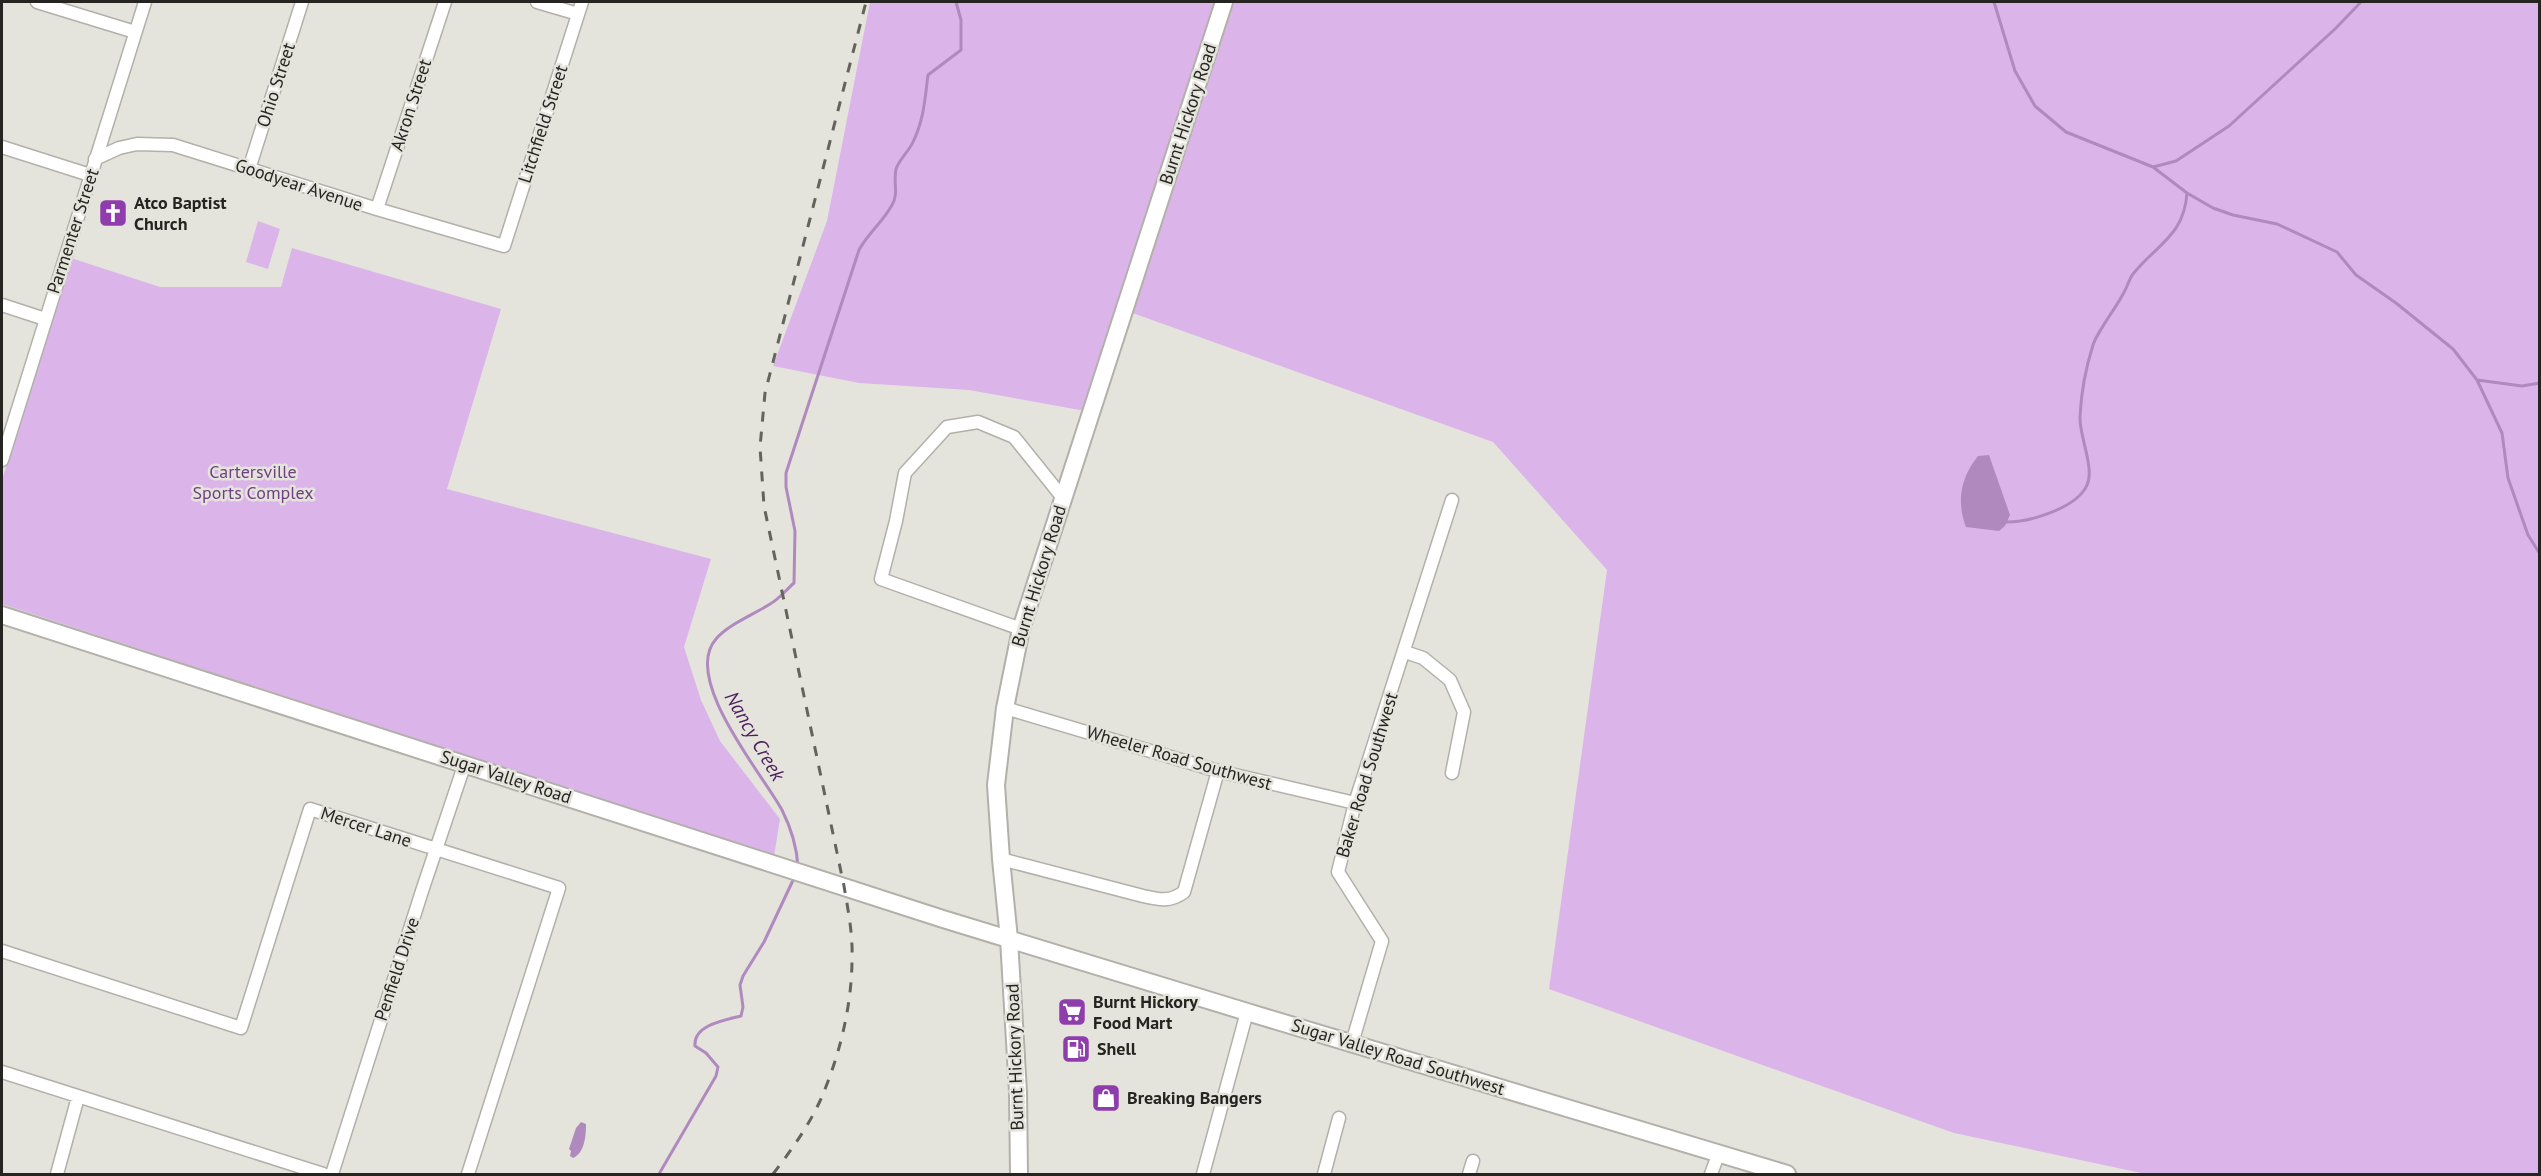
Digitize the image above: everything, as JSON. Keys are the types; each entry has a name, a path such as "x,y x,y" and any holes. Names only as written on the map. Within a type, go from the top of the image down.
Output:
{"street":[{"path":"37,2 135,32"},
{"name":"Parmenter Street","path":"2,459 145,2"},
{"name":"Ohio Street","path":"249,169 302,2"},
{"name":"Akron Street","path":"377,210 445,2"},
{"path":"537,2 580,8"},
{"name":"Burnt Hickory Road","path":"1019,1174 1018,1092 1010,939 1000,859 996,785 1005,708 1021,629 1224,2"},
{"name":"Litchfield Street","path":"504,246 580,8"},
{"name":"Goodyear Avenue","path":"95,159 128,145 166,143 377,210 504,246"},
{"path":"2,147 90,175"},
{"path":"2,305 45,319"},
{"path":"1021,629 881,579 896,521 905,473 947,427 978,422 1014,437 1063,498"},
{"name":"Baker Road Southwest","path":"1352,1043 1382,941 1338,872 1355,803 1452,500"},
{"name":"Sugar Valley Road","path":"2,615 1010,939"},
{"path":"1405,652 1424,658 1450,680 1464,712 1452,773"},
{"name":"Wheeler Road Southwest","path":"1005,708 1218,771 1355,803"},
{"name":"Penfield Drive","path":"332,1174 465,764"},
{"path":"1000,859 1161,900 1171,899 1184,892 1218,771"},
{"name":"Mercer Lane","path":"2,951 240,1028 310,809 559,888 468,1174"},
{"name":"Sugar Valley Road Southwest","path":"1010,939 1787,1174"},
{"path":"1203,1174 1247,1012"},
{"path":"2,1072 324,1174"},
{"path":"57,1174 78,1096"},
{"path":"1324,1174 1339,1118"},
{"path":"1711,1174 1718,1155"},
{"path":"1469,1174 1473,1161"}],"green space":[{"path":"870,2 2539,2 2539,1174 2146,1174 1954,1133 1549,989 1607,570 1493,442 1124,310 1091,412 969,390 859,383 773,366 827,221"},
{"path":"258,221 280,229 268,269 246,262"},
{"name":"Cartersville Sports Complex","path":"292,248 501,309 447,489 711,559 684,647 701,700 720,741 780,819 774,856 2,604 2,480 71,258 160,287 281,287"}],"shaded area":[{"path":"1989,455 2010,515 2005,526 1999,531 1966,527 1961,508 1964,481 1972,464 1978,456"},
{"path":"581,1122 586,1124 584,1143 580,1152 573,1158 570,1156 569,1149 576,1128"}],"waterway":[{"name":"Nancy Creek","path":"798,867 793,838 782,810 744,751 716,701 709,677 708,656 721,634 773,602 794,583 795,531 786,487 786,473 859,250 894,201 896,169 917,134 924,109 928,75 961,50 961,20 956,2"},
{"path":"1994,2 2015,71 2035,106 2066,132 2153,167 2187,193 2213,208 2233,215 2277,224 2337,252 2356,275 2396,303 2453,349 2477,380 2502,433 2508,478 2528,535 2540,554"},
{"path":"2153,167 2176,161 2229,126 2335,29 2361,2"},
{"path":"2007,522 2040,516 2063,507 2082,493 2087,485 2089,470 2080,417 2084,381 2093,345 2130,278 2175,230 2185,208 2187,193"},
{"path":"2477,380 2522,386 2540,383"},
{"name":"Nancy Creek","path":"659,1174 716,1076 718,1067 706,1053 695,1046 696,1039 704,1028 741,1016 743,1007 740,985 743,976 764,942 795,876"}],"railway":[{"path":"773,1174 810,1120 833,1067 850,995 852,950 844,886 764,506 760,447 765,393 866,2"}],"place":[{"name":"Atco Baptist Church","path":"113,213"},
{"name":"Burnt Hickory Food Mart","path":"1072,1012"},
{"name":"Shell","path":"1076,1049"},
{"name":"Breaking Bangers","path":"1106,1098"}]}
